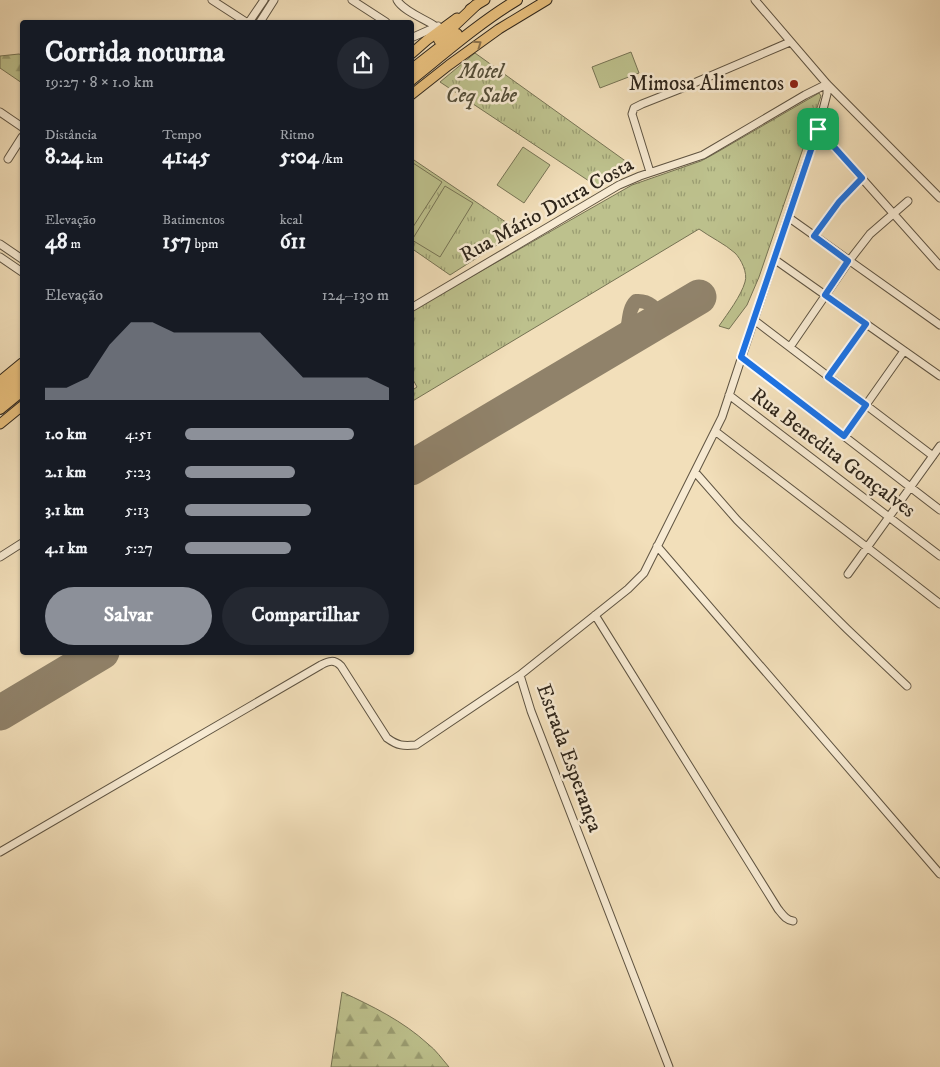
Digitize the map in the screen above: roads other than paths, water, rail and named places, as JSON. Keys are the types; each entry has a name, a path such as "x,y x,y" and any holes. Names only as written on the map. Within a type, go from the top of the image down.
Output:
{"highway":[{"path":"415,67 479,16 504,0"},
{"path":"414,78 470,32 517,0"},
{"path":"415,67 421,57 481,3"},
{"path":"1,382 20,375"},
{"path":"0,399 20,383"},
{"path":"0,409 20,393"}],"main road":[{"path":"414,93 492,34 546,0"},
{"path":"414,52 447,25 481,3"},
{"path":"1,382 20,365"},
{"path":"0,424 20,408"}],"street":[{"path":"212,0 245,20"},
{"path":"249,20 264,0"},
{"path":"261,20 274,0"},
{"path":"352,0 383,20"},
{"path":"397,0 402,6 435,26"},
{"path":"756,0 826,84 940,198"},
{"path":"414,36 435,26 447,25"},
{"name":"Rua Mário Dutra Costa","path":"414,306 619,185 650,172 632,114 634,108 790,42"},
{"path":"650,172 703,155 826,84"},
{"name":"Estrada Esperança","path":"669,1067 531,711 520,675 628,588 644,573 658,546 722,417 818,129 827,94 826,84"},
{"path":"0,112 20,126"},
{"path":"818,129 940,266"},
{"path":"8,159 20,140"},
{"path":"814,236 839,202 862,178"},
{"path":"790,347 848,261 870,234 908,201"},
{"path":"788,217 940,325"},
{"path":"0,244 20,258"},
{"path":"0,257 20,271"},
{"path":"774,259 940,376"},
{"path":"754,320 933,456"},
{"path":"828,377 866,324"},
{"path":"844,436 904,351"},
{"path":"741,357 940,510"},
{"name":"Rua Benedita Gonçalves","path":"729,395 940,556"},
{"path":"715,431 940,604"},
{"path":"848,574 940,446"},
{"path":"695,472 737,520 907,686"},
{"path":"0,557 20,544"},
{"path":"658,546 940,874"},
{"path":"596,615 778,909 784,916 794,920"},
{"path":"0,852 329,661 334,661 342,666 387,738 403,746 416,745 520,675"}],"place":[{"name":"Mimosa Alimentos","path":"794,84"}],"park label":[{"name":"Motel Ceq Sabe","path":"481,84"}]}
